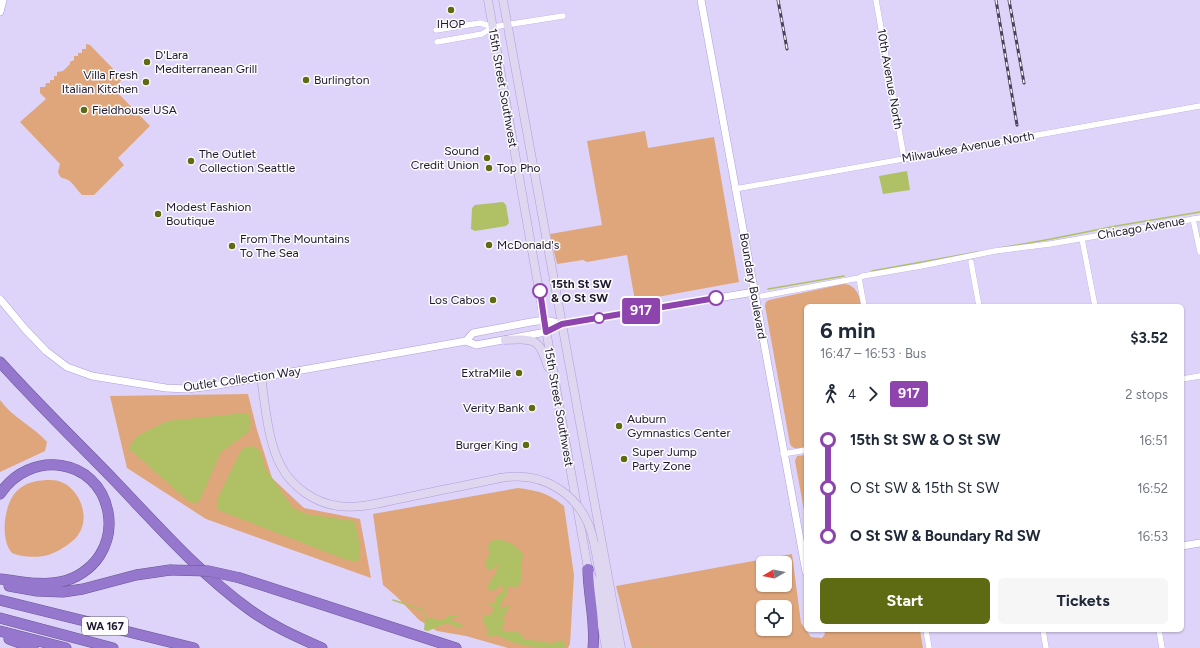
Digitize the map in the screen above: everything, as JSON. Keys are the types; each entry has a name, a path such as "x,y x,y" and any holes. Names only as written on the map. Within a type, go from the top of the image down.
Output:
{"highway":[{"path":"0,362 177,546 213,580 250,611 294,636 322,648"},
{"path":"0,494 9,482 30,469 45,465 67,467 84,474 96,484 104,496 109,516 109,533 104,549 95,562 78,576 60,582 0,584"},
{"path":"588,569 593,627 592,648"},
{"path":"0,579 37,592 63,592 83,589 136,575 170,570 209,571 240,578 453,647"},
{"name":"WA 167","path":"0,600 194,648"},
{"path":"0,618 113,648"},
{"path":"0,631 33,648"},
{"path":"0,635 66,648"}],"main road":[{"name":"15th Street Southwest","path":"488,0 588,569 593,580 606,648"},
{"name":"15th Street Southwest","path":"503,0 621,648"},
{"path":"504,340 527,339 531,340 541,348 559,404"},
{"path":"261,377 272,443 277,459 284,471 294,483 306,494 317,500 338,506 364,505 500,478 522,476 550,484 564,492 577,504 586,517 590,528 614,648"}],"street":[{"path":"0,12 3,0"},
{"name":"Boundary Boulevard","path":"701,0 804,561"},
{"name":"10th Avenue North","path":"876,0 904,158"},
{"path":"438,42 482,34 493,27 563,16"},
{"path":"436,30 480,23 493,27"},
{"name":"Milwaukee Avenue North","path":"735,189 1200,106"},
{"name":"Chicago Avenue","path":"859,278 995,251 1082,239 1200,218"},
{"path":"1194,219 1200,252"},
{"path":"1082,239 1095,304"},
{"path":"971,262 980,304"},
{"path":"762,296 859,278 864,304"},
{"path":"544,320 562,324 754,292"},
{"name":"Outlet Collection Way","path":"0,299 25,329 46,351 61,363 84,374 159,387 187,389 466,341 476,345 546,332 562,324"},
{"name":"Outlet Collection Way","path":"466,341 473,333 544,320"},
{"path":"1184,379 1200,376"},
{"path":"784,454 804,450"},
{"path":"1184,546 1200,543"},
{"path":"926,632 929,648"},
{"path":"1042,632 1046,648"},
{"path":"1159,632 1162,648"}],"shaded area":[{"name":"Fieldhouse USA","path":"86,44 90,45 123,79 113,88 150,126 118,158 124,165 94,195 82,195 70,181 61,177 58,172 60,164 20,122 46,99 40,93 40,87 45,87 46,83 50,83 50,80 54,80 54,76 57,76 57,72 63,71 70,64 70,62 74,60 74,56 78,56 78,53 82,53 82,49 86,49"},
{"path":"645,131 648,148 714,137 739,282 635,301 627,255 587,262 583,260 557,264 550,234 602,225 587,141"},
{"path":"907,171 910,190 883,194 879,176"},
{"path":"503,202 506,205 509,223 506,226 475,231 471,229 472,208 475,205"},
{"path":"847,284 854,288 861,304 804,304 804,447 793,448 790,444 765,306 766,302 769,300"},
{"path":"248,394 257,430 272,478 304,508 360,519 371,578 206,519 127,468 110,396"},
{"path":"0,400 11,412 36,431 47,442 45,451 0,472"},
{"path":"244,413 249,414 251,423 249,432 221,452 199,502 193,503 188,501 130,451 129,447 137,436 167,421"},
{"path":"253,446 261,451 265,468 293,508 306,514 355,521 360,547 360,559 356,562 344,559 218,510 217,500 240,452 245,447"},
{"path":"804,455 804,510 795,461 797,456"},
{"path":"35,481 59,481 74,491 82,505 84,521 82,528 73,541 51,554 35,557 12,553 8,547 5,531 6,512 9,504 18,490 25,485"},
{"path":"518,488 543,493 564,506 574,575 570,644 568,648 508,648 466,636 437,631 419,620 383,585 373,514"},
{"path":"498,539 512,544 523,554 521,581 515,588 510,586 507,588 507,594 500,606 503,609 508,605 510,606 503,618 505,623 502,627 503,631 521,633 524,639 550,643 564,640 565,648 521,645 513,643 498,635 490,637 489,633 488,636 484,636 487,633 487,629 482,619 484,621 484,614 486,616 490,615 494,609 491,605 487,604 492,602 495,604 495,598 504,589 501,585 493,591 487,589 495,575 497,564 492,570 485,568 485,563 490,552 487,546 493,540"},
{"path":"792,554 801,623 804,627 804,632 807,632 811,637 822,638 825,634 824,632 920,632 923,648 632,648 616,586 756,561 756,592 792,592 792,556 781,556"},
{"path":"449,615 457,615 457,617 451,617 451,621 463,625 462,628 447,623 428,631 424,630 425,619 427,617 428,619 444,620"}],"waterway":[{"path":"1000,248 1200,212"},
{"path":"872,271 977,252"},
{"path":"768,289 844,276"},
{"path":"393,600 423,610 426,618"}],"railway":[{"path":"778,0 787,49"},
{"path":"996,0 1017,125"},
{"path":"1009,0 1024,83"}],"bus line":[{"name":"917","path":"540,291 546,332 562,324 716,298"}],"place":[{"name":"IHOP","path":"451,10"},
{"name":"D'Lara Mediterranean Grill","path":"147,62"},
{"name":"Burlington","path":"306,80"},
{"name":"Villa Fresh Italian Kitchen","path":"146,82"},
{"name":"Fieldhouse USA","path":"84,110"},
{"name":"Sound Credit Union","path":"487,158"},
{"name":"The Outlet Collection Seattle","path":"191,161"},
{"name":"Top Pho","path":"489,168"},
{"name":"Modest Fashion Boutique","path":"158,214"},
{"name":"McDonald's","path":"489,245"},
{"name":"From The Mountains To The Sea","path":"232,246"},
{"name":"15th St SW & O St SW","path":"540,291"},
{"name":"Los Cabos","path":"493,300"},
{"name":"ExtraMile","path":"519,373"},
{"name":"Verity Bank","path":"532,408"},
{"name":"Auburn Gymnastics Center","path":"619,426"},
{"name":"Burger King","path":"526,445"},
{"name":"Super Jump Party Zone","path":"624,459"}]}
